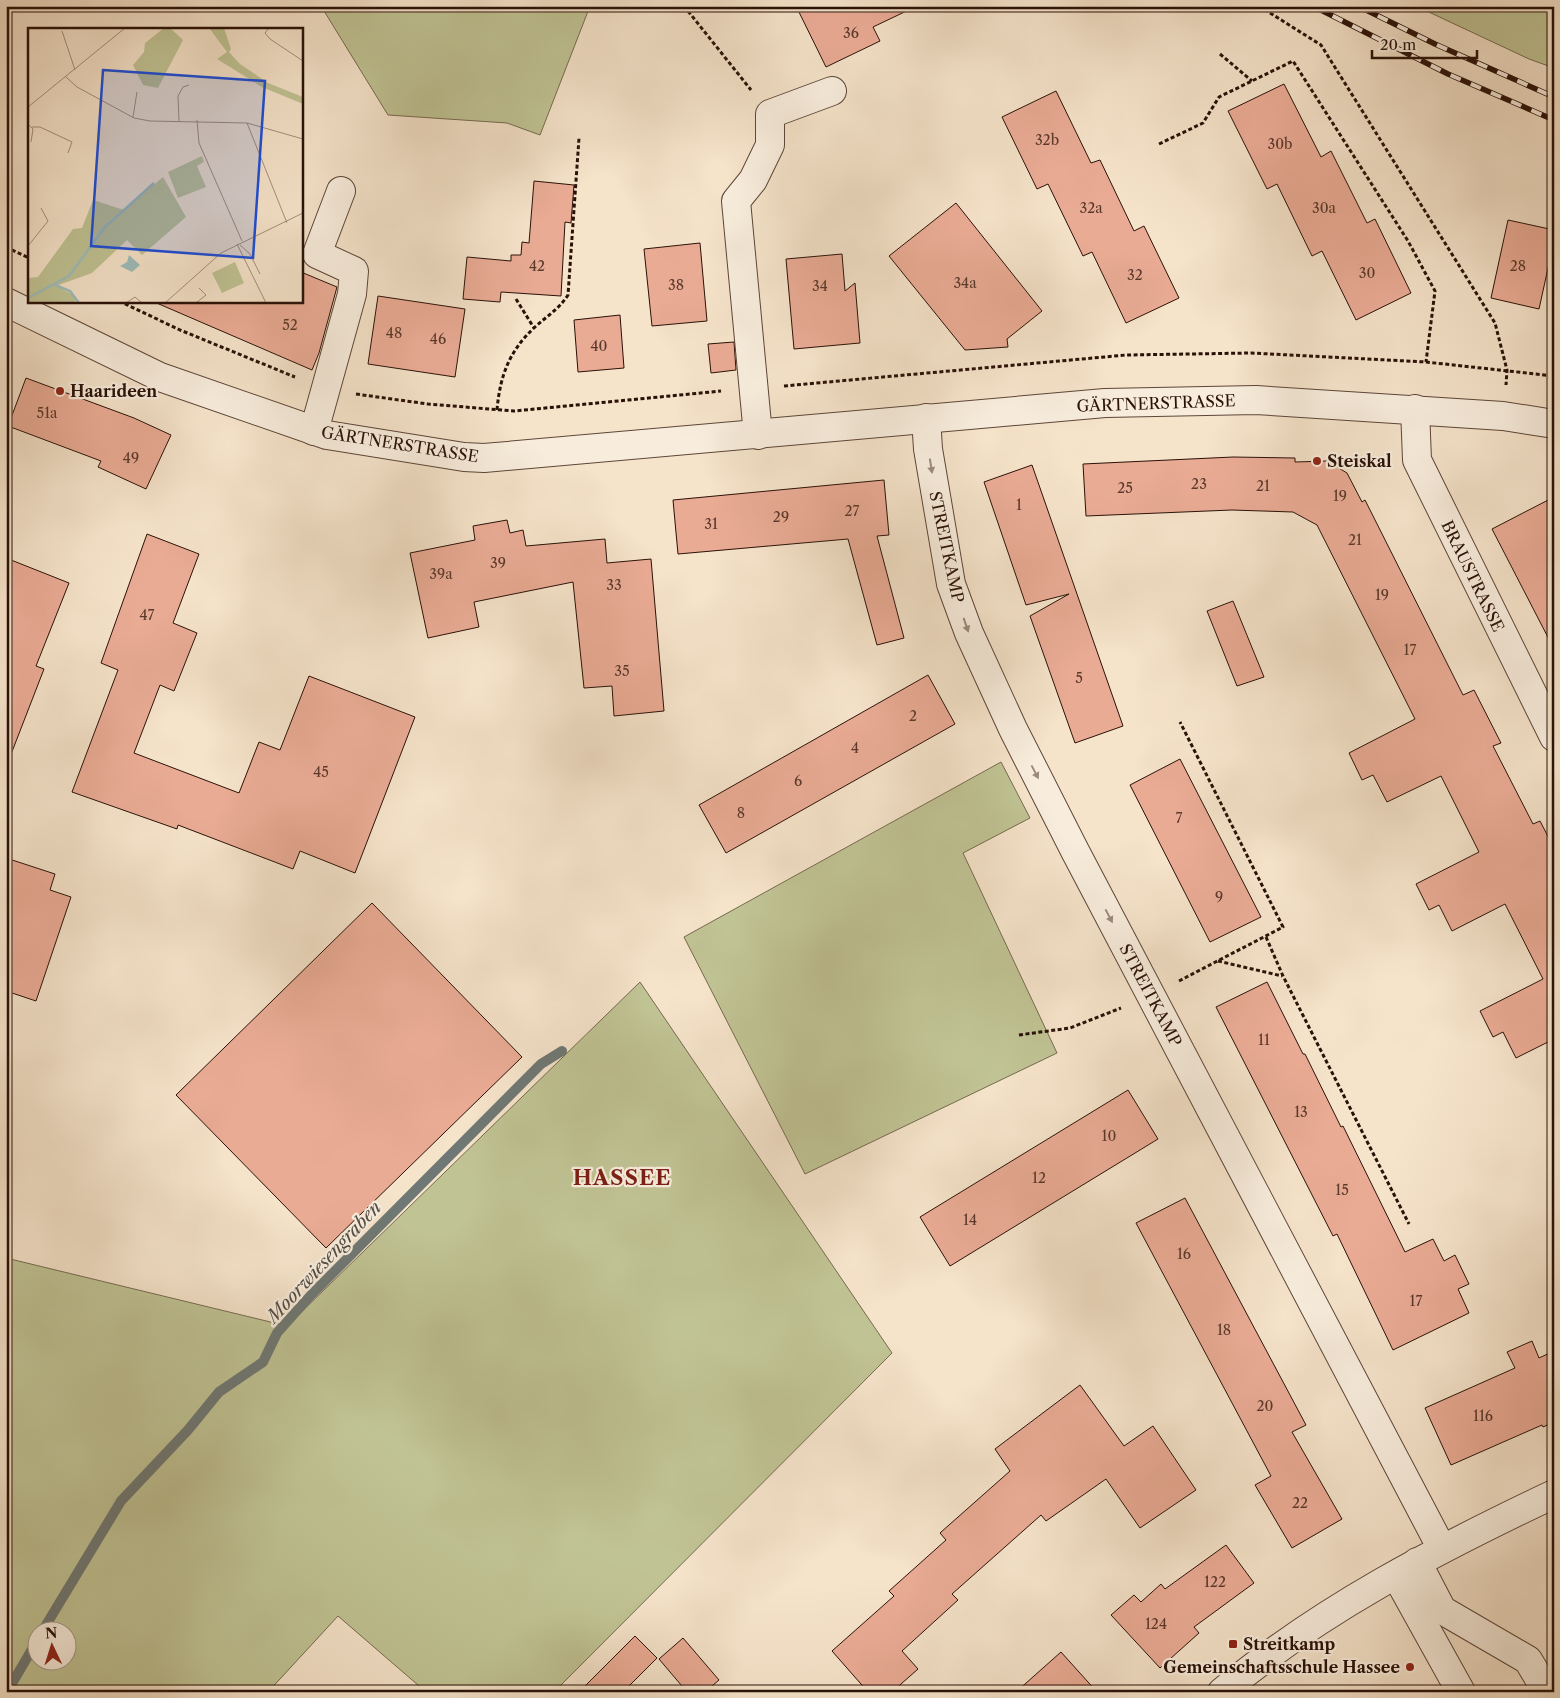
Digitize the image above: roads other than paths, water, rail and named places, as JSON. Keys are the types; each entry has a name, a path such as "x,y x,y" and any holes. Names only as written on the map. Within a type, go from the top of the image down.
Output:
{"street":[{"path":"758,435 736,201 753,180 770,145 770,114 832,90"},
{"path":"314,431 352,294 354,271 317,254 341,191"},
{"name":"GÄRTNERSTRASSE","path":"6,302 160,377 314,431 327,435 484,458 1105,403 1247,400 1415,409 1503,416 1554,424"},
{"name":"BRAUSTRASSE","path":"1415,409 1417,460 1554,737"},
{"name":"STREITKAMP","path":"926,418 928,449 952,584 969,633 1013,729 1074,851 1152,995 1442,1549"},
{"path":"1222,1692 1287,1643 1406,1569 1442,1549 1554,1494"},
{"path":"1406,1569 1461,1692"},
{"path":"1406,1569 1442,1610 1528,1660 1547,1692"}],"waterway":[{"name":"Moorwiesengraben","path":"49,1620 121,1501 188,1430 219,1392 263,1362 277,1333 311,1295 541,1064 562,1051"},
{"name":"Moorwiesengraben","path":"7,1692 28,1656"}],"railway":[{"path":"1313,6 1448,74 1554,120"},
{"path":"1358,6 1435,44 1554,97"}],"place":[{"name":"Haarideen","path":"60,391"},
{"name":"Steiskal","path":"1317,461"},
{"name":"Streitkamp","path":"1233,1644"},
{"name":"Gemeinschaftsschule Hassee","path":"1410,1667"}],"district":[{"name":"HASSEE","path":"622,1177"}]}
